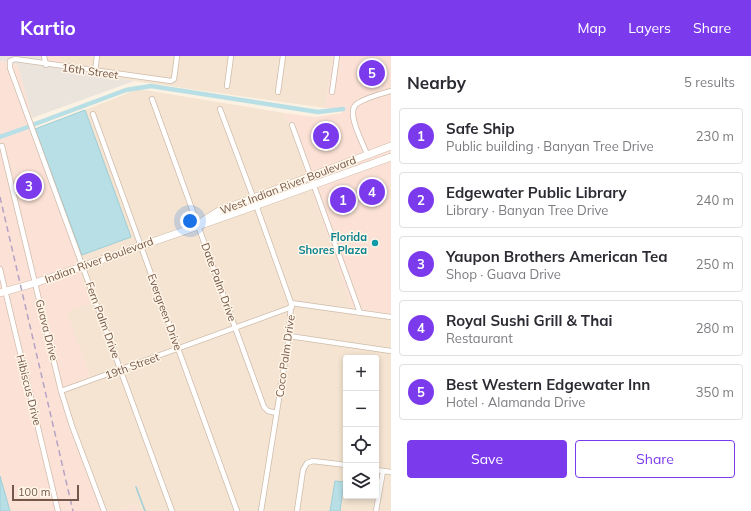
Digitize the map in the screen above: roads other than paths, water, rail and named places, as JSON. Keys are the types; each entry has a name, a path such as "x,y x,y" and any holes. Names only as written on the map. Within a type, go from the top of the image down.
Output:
{"main road":[{"name":"West Indian River Boulevard","path":"198,225 219,211 253,197 391,146"},
{"name":"West Indian River Boulevard","path":"198,225 391,156"},
{"name":"Indian River Boulevard","path":"2,292 35,283 141,244 198,225"}],"street":[{"path":"44,56 46,65"},
{"path":"94,71 97,56"},
{"name":"16th Street","path":"10,61 15,59 46,65 171,81 174,79 177,56"},
{"path":"227,86 230,56"},
{"path":"278,92 282,56"},
{"path":"332,92 337,56"},
{"name":"Fern Palm Drive","path":"10,61 10,68 172,511"},
{"path":"367,154 352,117 352,109 357,103 391,90"},
{"name":"Date Palm Drive","path":"152,99 264,407 268,411 276,413"},
{"path":"220,109 253,197"},
{"name":"Evergreen Drive","path":"92,114 141,244 237,511"},
{"path":"292,125 360,313"},
{"name":"Guava Drive","path":"2,146 62,391 72,426 104,511"},
{"name":"Coco Palm Drive","path":"256,205 292,305 289,336 261,511"},
{"name":"Hibiscus Drive","path":"0,269 2,292 58,511"},
{"name":"19th Street","path":"62,391 236,328 292,305 391,317"},
{"path":"289,336 391,351"},
{"path":"297,511 303,470 307,463 314,460 343,465"},
{"path":"379,470 391,472"},
{"path":"376,511 382,471"}],"water":[{"path":"85,110 131,237 82,255 35,129"},
{"path":"0,476 10,511 0,511"},
{"path":"335,481 343,482 340,511 330,511"}],"waterway":[{"path":"35,124 126,90 151,86 318,112 343,109"},
{"path":"0,137 28,127"},
{"path":"136,487 145,511"}],"railway":[{"path":"0,197 73,511"}],"place":[{"name":"Best Western Edgewater Inn","path":"372,73"},
{"name":"Edgewater Public Library","path":"326,136"},
{"name":"Yaupon Brothers American Tea","path":"29,186"},
{"name":"Royal Sushi Grill & Thai","path":"372,192"},
{"name":"Safe Ship","path":"343,200"},
{"name":"Florida Shores Plaza","path":"375,243"}]}
